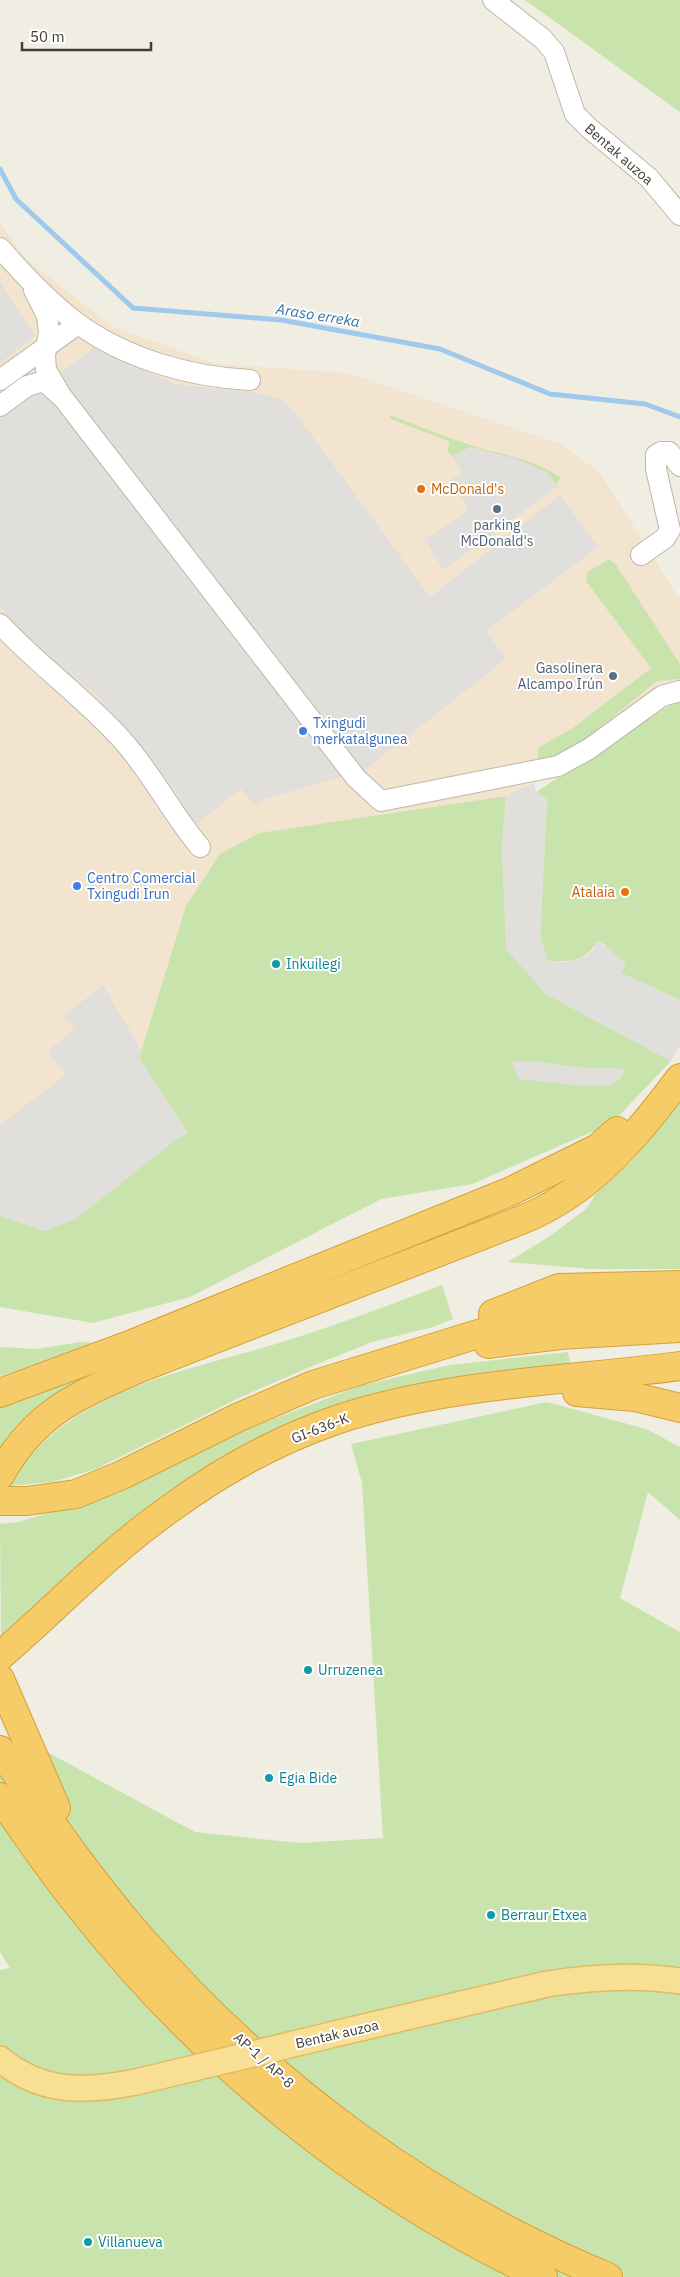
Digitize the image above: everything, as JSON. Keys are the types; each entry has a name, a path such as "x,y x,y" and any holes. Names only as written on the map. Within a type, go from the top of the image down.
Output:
{"highway":[{"path":"0,1394 132,1344 283,1282 459,1214 556,1171 598,1148 636,1114 680,1062"},
{"path":"0,1475 32,1430 63,1404 80,1393 530,1216 553,1205 575,1191 634,1136 680,1078"},
{"path":"446,1345 462,1332 500,1310 559,1288 680,1285"},
{"path":"446,1345 499,1320 560,1299 680,1295"},
{"path":"0,1501 52,1499 99,1485 237,1418 314,1385 520,1321 560,1312 680,1305"},
{"path":"446,1345 542,1326 680,1315"},
{"path":"446,1345 469,1346 560,1335 680,1328"},
{"name":"GI-636-K","path":"0,1656 118,1549 170,1508 224,1473 282,1443 335,1420 384,1406 450,1392 680,1366"},
{"path":"224,1473 348,1431 458,1405 571,1392 635,1396 680,1408"},
{"path":"0,1678 19,1726 82,1866"},
{"name":"AP-1 / AP-8","path":"0,1750 82,1866 174,1975 256,2055 328,2114 389,2158 472,2210 540,2246 608,2277"},
{"name":"AP-1 / AP-8","path":"0,1797 80,1908 143,1980 193,2032 281,2111 375,2181 476,2243 542,2277"},
{"path":"0,1828 64,1915 125,1982 193,2032"}],"main road":[{"name":"Bentak auzoa","path":"0,2059 34,2080 68,2089 86,2090 136,2082 547,1984 578,1979 642,1977 680,1980"}],"street":[{"name":"Bentak auzoa","path":"493,0 543,39 554,52 575,114 649,178 680,215"},
{"path":"0,248 30,283 78,324 122,349 194,374 250,380"},
{"path":"30,283 47,316 48,344 45,355 46,370 63,398 356,778 381,801 558,766 589,749 662,696 680,691"},
{"path":"0,380 78,324"},
{"path":"0,406 27,386 44,381 63,398"},
{"path":"641,555 665,538 670,530 668,514 656,469 656,455 661,452 668,452 680,466"},
{"path":"0,624 98,713 149,772 184,828 200,847"}],"shaded area":[{"name":"Txingudi merkatalgunea","path":"0,223 25,258 113,327 217,364 347,373 561,444 600,473 680,600 680,679 525,788 506,796 259,833 186,906 139,1058 187,1131 0,1216"},
{"path":"0,282 35,336 0,363"},
{"path":"94,348 174,384 259,393 284,401 297,415 430,597 560,495 598,547 486,631 506,659 365,770 267,798 256,805 241,789 194,826 174,790 96,694 45,656 0,607 0,418"},
{"name":"parking McDonald's","path":"471,447 517,459 546,472 558,486 443,570 425,540 467,512 468,507 450,481 462,472 452,456"},
{"path":"534,783 536,792 547,800 540,936 548,961 567,962 586,956 594,949 597,941 606,946 626,964 621,973 680,1000 680,1045 671,1061 546,994 506,949 502,849 506,796"},
{"path":"103,985 141,1050 139,1058 187,1131 76,1219 45,1231 0,1216 0,1125 66,1075 48,1051 75,1029 64,1016"},
{"path":"532,1061 576,1067 625,1069 620,1079 610,1086 575,1085 518,1079 512,1062"}],"green space":[{"path":"525,0 680,0 680,112"},
{"path":"390,415 470,445 528,461 561,478 556,484 546,472 471,447 452,456 447,450 450,442 389,418"},
{"path":"609,559 616,565 680,664 680,679 657,681 572,750 543,762 538,759 538,748 573,728 651,668 586,581 588,572"},
{"path":"680,700 680,1000 621,973 606,945 597,941 588,953 577,959 548,961 540,936 547,800 536,792"},
{"path":"506,796 502,849 507,949 546,994 671,1061 612,1123 472,1184 381,1199 190,1297 93,1323 0,1307 0,1216 45,1231 187,1132 139,1058 186,906 220,854 259,833"},
{"path":"680,1102 680,1269 589,1269 508,1262 553,1234 587,1208 595,1195 631,1162"},
{"path":"442,1285 453,1319 433,1327 372,1342 310,1367 241,1397 96,1469 52,1482 10,1486 34,1452 64,1425 98,1404 135,1387 174,1373 311,1333"},
{"path":"80,1342 98,1343 0,1376 0,1347 36,1349"},
{"path":"568,1352 570,1364 480,1373 396,1388 334,1406 263,1437 137,1515 1,1637 0,1524 18,1522 122,1490 253,1427 362,1385 450,1365"},
{"path":"84,1375 45,1404 0,1453 0,1403"},
{"path":"547,1402 646,1429 680,1447 680,1520 648,1492 620,1598 680,1632 680,2277 0,2277 0,1970 10,1968 0,1952 0,1740 47,1752 195,1832 299,1843 383,1838 362,1483 351,1444"}],"waterway":[{"name":"Araso erreka","path":"0,169 16,199 133,308 281,320 440,349 550,394 645,404 680,417"}],"place":[{"name":"McDonald's","path":"421,489"},
{"name":"parking McDonald's","path":"497,509"},
{"name":"Gasolinera Alcampo Irún","path":"613,676"},
{"name":"Txingudi merkatalgunea","path":"303,731"},
{"name":"Centro Comercial Txingudi Irun","path":"77,886"},
{"name":"Atalaia","path":"625,892"},
{"name":"Inkuilegi","path":"276,964"},
{"name":"Urruzenea","path":"308,1670"},
{"name":"Egia Bide","path":"269,1778"},
{"name":"Berraur Etxea","path":"491,1915"},
{"name":"Villanueva","path":"88,2242"}]}
